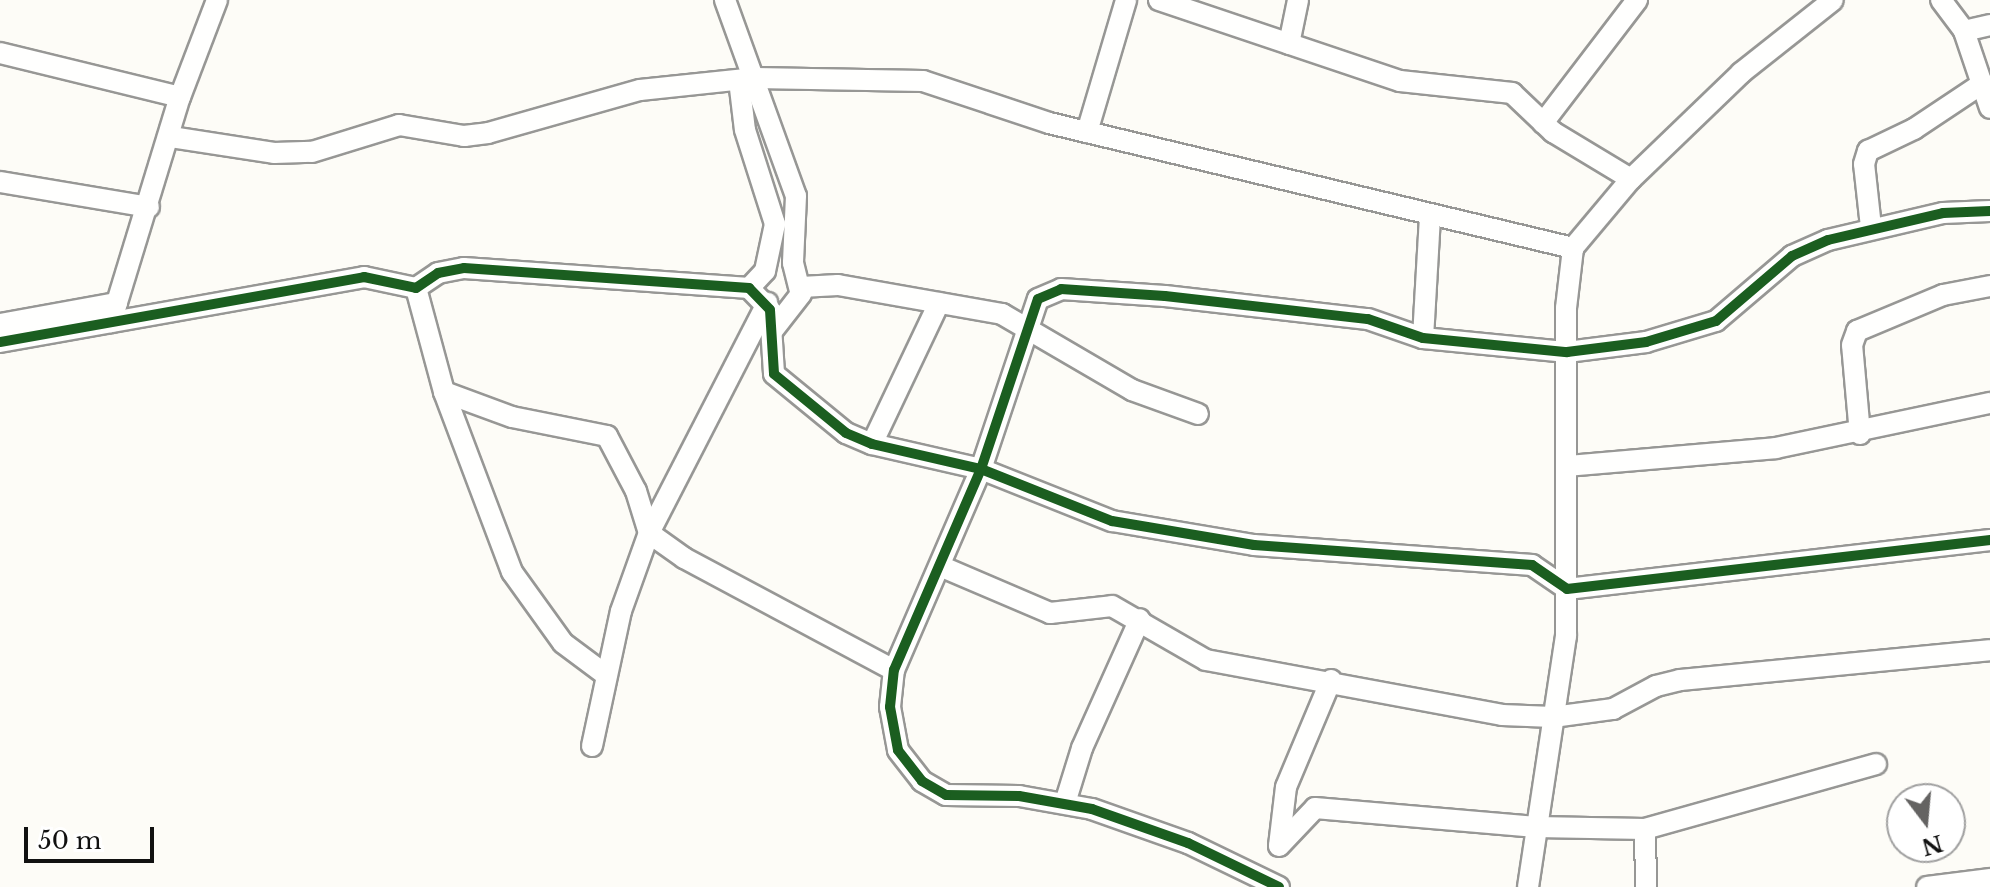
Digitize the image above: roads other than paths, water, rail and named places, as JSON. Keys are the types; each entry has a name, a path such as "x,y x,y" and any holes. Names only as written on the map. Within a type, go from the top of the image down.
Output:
{"street":[{"path":"114,312 171,137 180,97 217,0"},
{"path":"725,0 747,79 796,196 793,263 801,287 797,303 773,330"},
{"path":"1087,132 1126,0"},
{"path":"1159,0 1400,81 1512,93 1543,123 1631,179"},
{"path":"1289,44 1298,0"},
{"path":"1543,123 1637,0"},
{"path":"1528,887 1564,663 1567,589 1566,279 1573,248 1631,179 1741,73 1833,0"},
{"path":"1871,227 1864,164 1868,151 1988,98 1964,31 1941,0"},
{"path":"1964,31 1990,25"},
{"path":"0,53 180,97"},
{"path":"171,137 274,153 312,152 382,127 464,136 510,127 599,97 747,79 923,81 1087,132 1573,248"},
{"path":"747,79 745,130 775,224 765,271 749,288"},
{"path":"0,182 149,207"},
{"path":"1331,680 1286,787 1272,883 1167,834 1065,803 1019,796 958,797 922,781 902,757 892,727 894,670 981,469 1038,299 1047,293 1088,289 1368,319 1423,338 1567,352 1646,342 1716,321 1792,256 1871,227 1943,213 1990,211"},
{"path":"1423,338 1430,216"},
{"path":"0,324 114,312 364,277 416,288 438,273 464,268 749,288 767,303 773,330 774,374 846,433 872,444 981,469 1112,521 1254,545 1532,565 1567,589 1990,540"},
{"path":"801,287 838,285 1002,314 1132,390 1198,414"},
{"path":"1860,434 1852,345 1857,331 1943,295 1990,286"},
{"path":"416,288 444,392 488,517 526,598 563,643 606,675"},
{"path":"592,746 626,596 649,533 767,303"},
{"path":"872,444 939,303"},
{"path":"0,342 114,312"},
{"path":"444,392 512,417 607,436 636,491 649,533 684,558 894,670"},
{"path":"1567,466 1697,459 1860,434 1990,403"},
{"path":"940,566 1050,613 1104,604 1140,619 1183,651 1206,660 1331,680 1502,715 1553,717 1613,709 1680,680 1990,650"},
{"path":"1065,803 1082,748 1140,619"},
{"path":"1279,846 1315,808 1536,827 1645,829 1876,764"},
{"path":"1645,829 1646,887"},
{"path":"1927,887 1990,879"}]}
